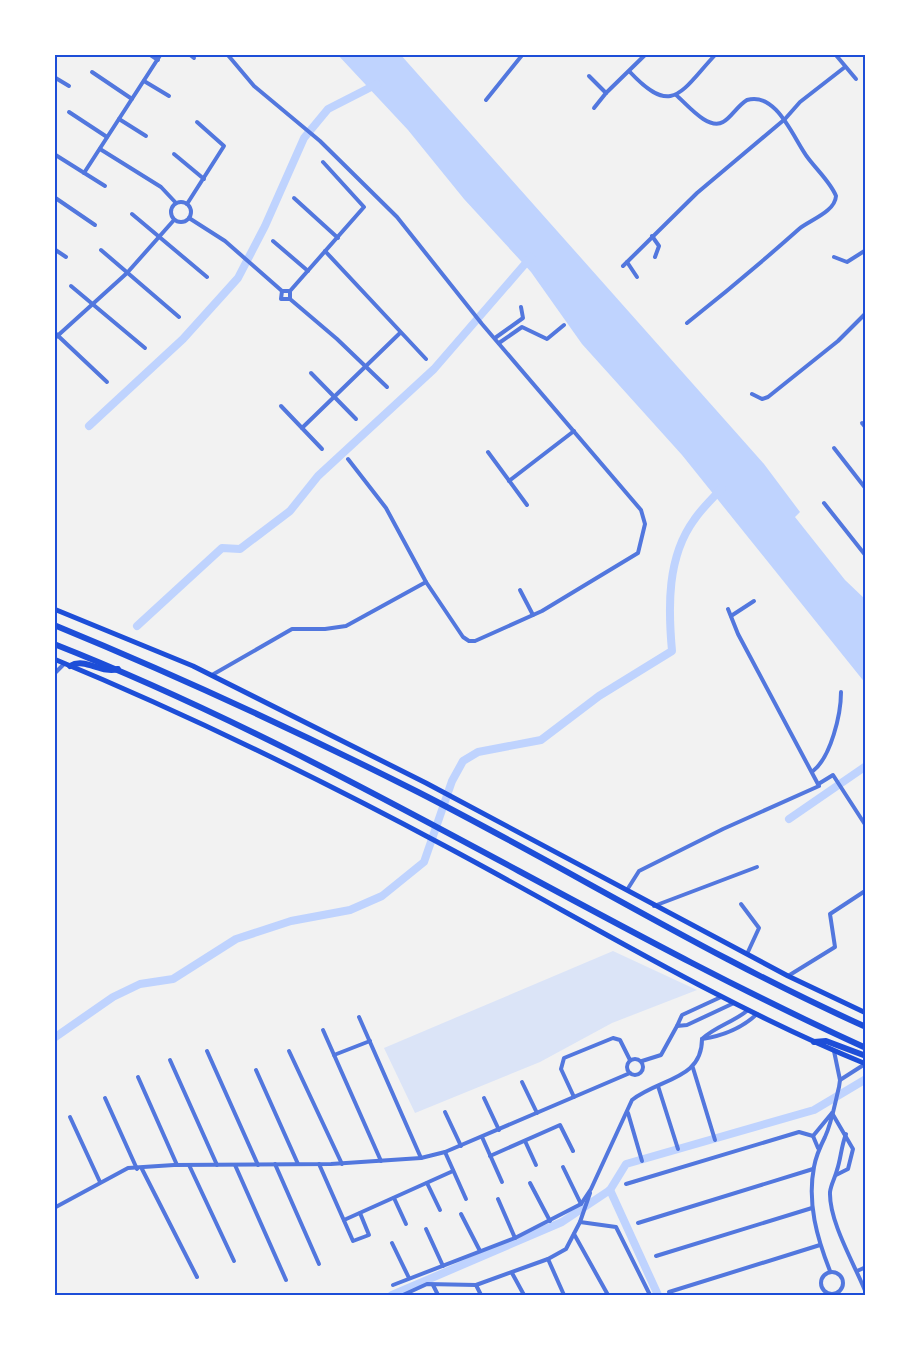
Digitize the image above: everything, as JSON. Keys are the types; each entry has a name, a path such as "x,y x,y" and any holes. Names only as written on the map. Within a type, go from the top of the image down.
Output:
{"main road":[{"path":"54,609 212,675 439,790 747,955 866,1013"},
{"path":"54,623 202,688 434,801 648,917 864,1026"},
{"path":"54,644 118,669 286,750 766,1003 866,1048"},
{"path":"54,659 218,732 438,842 757,1014 834,1051 866,1061"},
{"path":"67,665 79,662 111,671 118,669"},
{"path":"814,1042 826,1041 866,1061"}],"street":[{"path":"149,54 158,60"},
{"path":"84,173 161,54"},
{"path":"189,54 194,58"},
{"path":"227,54 254,86 320,141 397,217 482,324 641,510 645,524 640,549 533,615 476,641 468,641 426,582 386,508 348,459"},
{"path":"486,100 523,54"},
{"path":"594,108 646,54"},
{"path":"630,72 656,96 666,98 676,95 716,54"},
{"path":"835,54 856,80"},
{"path":"623,266 697,193 785,118 800,102 845,67"},
{"path":"92,72 132,99"},
{"path":"589,76 606,93"},
{"path":"54,77 69,86"},
{"path":"144,81 169,96"},
{"path":"676,95 710,123 722,123 740,104 756,98 764,101 785,118 806,156 836,193 836,201 831,207 800,229 783,246 687,323"},
{"path":"69,112 107,137"},
{"path":"119,119 146,136"},
{"path":"187,204 224,146 196,122"},
{"path":"100,149 161,187 176,203 187,204"},
{"path":"54,154 105,186"},
{"path":"174,154 204,179"},
{"path":"290,299 290,291 338,238 364,204 323,162"},
{"path":"54,197 95,225"},
{"path":"294,198 338,238"},
{"path":"174,220 171,209 176,203"},
{"path":"187,204 191,211 189,219"},
{"path":"132,214 207,278"},
{"path":"174,220 182,222 189,219"},
{"path":"189,219 235,250 282,291 290,291"},
{"path":"54,339 127,273 174,220"},
{"path":"652,237 659,246 655,256"},
{"path":"273,241 308,271"},
{"path":"54,250 66,257"},
{"path":"101,250 179,317"},
{"path":"834,257 847,262 866,250"},
{"path":"326,251 426,359"},
{"path":"627,262 637,277"},
{"path":"71,286 145,348"},
{"path":"282,291 281,299 290,299 367,366 387,387"},
{"path":"495,338 523,318 521,307"},
{"path":"752,394 762,399 768,397 838,341 866,314"},
{"path":"499,343 522,327 547,339 564,326"},
{"path":"54,332 107,382"},
{"path":"302,428 400,333"},
{"path":"311,373 356,419"},
{"path":"280,406 322,449"},
{"path":"862,423 866,428"},
{"path":"509,481 574,431"},
{"path":"834,448 866,489"},
{"path":"488,452 526,505"},
{"path":"825,503 866,556"},
{"path":"212,675 292,629 325,629 346,626 426,582"},
{"path":"520,590 533,615"},
{"path":"731,616 754,601"},
{"path":"728,609 820,784"},
{"path":"54,674 67,665"},
{"path":"813,771 822,764 838,724 841,692"},
{"path":"626,891 639,871 723,829 818,788 833,775 866,826"},
{"path":"654,906 757,867"},
{"path":"788,976 835,947 829,920 831,912 865,891"},
{"path":"741,904 759,928 747,955"},
{"path":"630,1060 642,1061 661,1055 682,1015 723,996"},
{"path":"676,1026 687,1025 735,1002"},
{"path":"403,1295 427,1284 476,1285 548,1259 566,1249 580,1222 591,1189 633,1100 645,1090 693,1068 700,1059 702,1039 714,1029 740,1017 748,1009"},
{"path":"702,1039 719,1036 749,1022 757,1014"},
{"path":"359,1017 421,1158"},
{"path":"323,1030 381,1161"},
{"path":"574,1097 561,1069 564,1058 613,1038 620,1040 630,1060 627,1067 630,1074"},
{"path":"334,1055 369,1041"},
{"path":"207,1051 258,1165"},
{"path":"289,1051 342,1164"},
{"path":"830,1271 821,1278 822,1293 838,1293 843,1284 840,1275 830,1271 820,1245 812,1208 813,1169 818,1148 826,1136 840,1080 834,1051"},
{"path":"170,1060 217,1165"},
{"path":"54,1208 128,1168 177,1165 342,1164 421,1158 445,1152 630,1074 638,1075 642,1072 642,1061"},
{"path":"840,1080 866,1061"},
{"path":"693,1068 715,1140"},
{"path":"256,1070 298,1164"},
{"path":"138,1077 177,1165"},
{"path":"522,1082 537,1113"},
{"path":"658,1086 678,1149"},
{"path":"105,1098 198,1277"},
{"path":"484,1098 499,1130"},
{"path":"445,1112 461,1146"},
{"path":"627,1112 642,1161"},
{"path":"832,1112 853,1149 849,1168 836,1175"},
{"path":"813,1136 832,1112"},
{"path":"70,1117 100,1182"},
{"path":"490,1156 560,1125 573,1151"},
{"path":"626,1184 799,1132 813,1136"},
{"path":"846,1134 840,1148 836,1175 830,1193 834,1218 866,1293"},
{"path":"813,1136 818,1148"},
{"path":"482,1137 502,1182"},
{"path":"525,1141 536,1165"},
{"path":"445,1152 466,1199"},
{"path":"275,1164 319,1264"},
{"path":"319,1164 353,1241 369,1235 360,1213"},
{"path":"189,1165 234,1261"},
{"path":"235,1165 286,1280"},
{"path":"563,1167 580,1204"},
{"path":"638,1223 813,1169"},
{"path":"344,1220 453,1171"},
{"path":"427,1183 440,1210"},
{"path":"530,1184 550,1221"},
{"path":"393,1285 515,1238 580,1204 591,1189"},
{"path":"394,1198 406,1224"},
{"path":"498,1199 515,1238"},
{"path":"656,1256 812,1208"},
{"path":"461,1214 480,1251"},
{"path":"580,1222 616,1227 650,1295"},
{"path":"426,1228 443,1266"},
{"path":"574,1234 608,1295"},
{"path":"392,1243 409,1278"},
{"path":"669,1292 820,1245"},
{"path":"548,1259 564,1295"},
{"path":"857,1270 866,1267"},
{"path":"512,1273 524,1295"},
{"path":"433,1285 438,1295"},
{"path":"476,1285 481,1295"}],"shaded area":[{"path":"613,951 697,990 612,1023 540,1062 415,1113 384,1048"}],"water":[{"path":"337,54 400,54 764,464 800,512 795,517 845,580 866,600 866,684 682,455 582,344 531,272 464,199 408,130"}],"waterway":[{"path":"89,426 183,339 238,278 265,226 304,138 328,109 377,84"},
{"path":"137,626 222,548 240,549 290,511 318,476 434,369 531,257"},
{"path":"54,1038 113,997 140,984 173,979 236,939 291,921 350,910 382,896 424,862 452,781 463,761 478,752 541,740 599,696 672,651 670,600 674,566 685,534 704,507 722,488"},
{"path":"789,819 866,766"},
{"path":"392,1295 562,1222 610,1190 626,1164 814,1110 866,1079"},
{"path":"610,1190 658,1295"}]}
